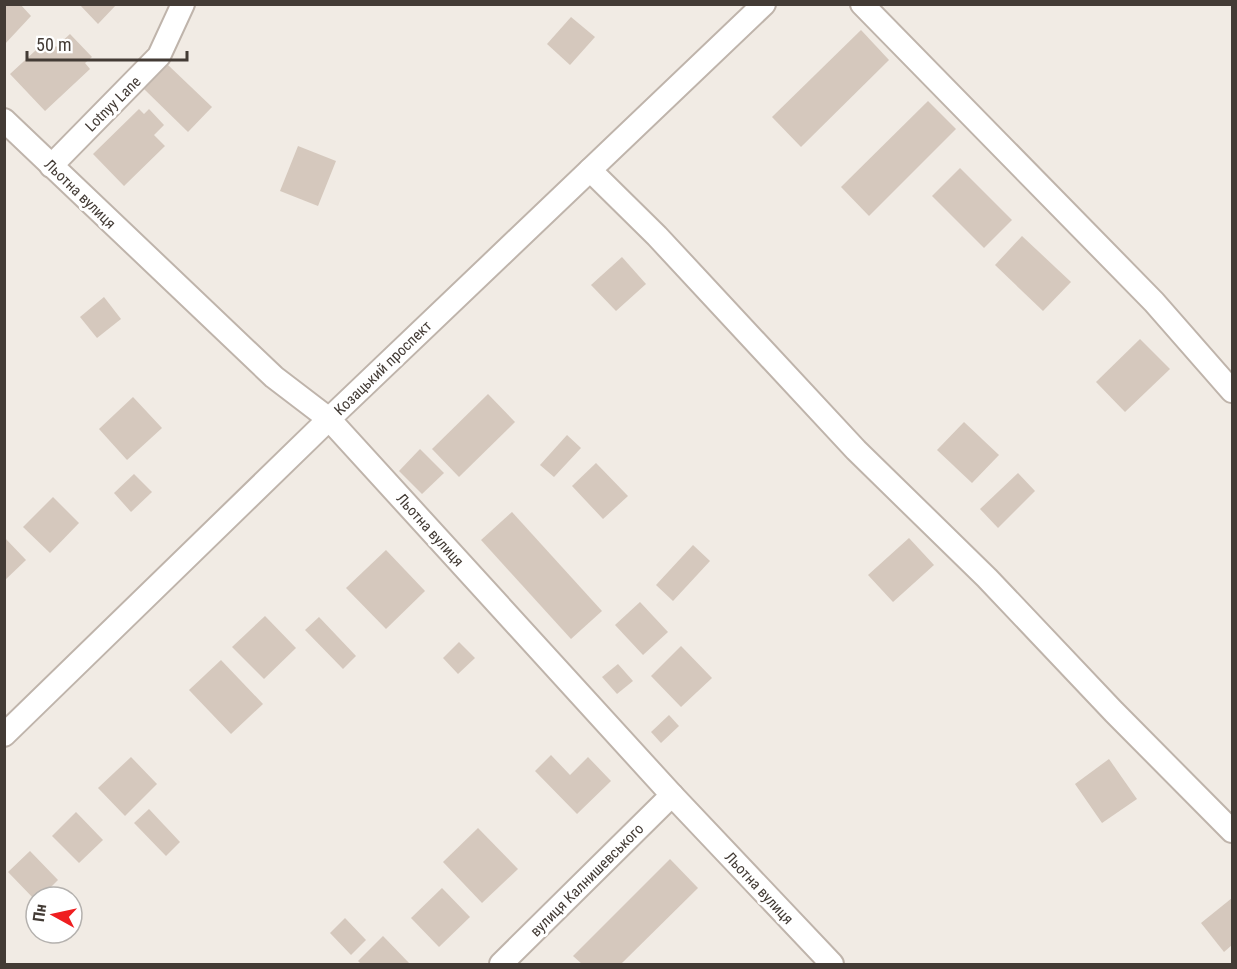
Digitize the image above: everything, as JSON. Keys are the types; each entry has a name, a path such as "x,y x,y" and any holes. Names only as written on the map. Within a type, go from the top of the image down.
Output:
{"street":[{"name":"Lotnyy Lane","path":"51,166 159,56 183,4"},
{"name":"Козацький проспект","path":"4,735 329,419 764,4"},
{"path":"862,4 1154,302 1233,391"},
{"name":"Льотна вулиця","path":"4,120 274,377 329,419 672,795 832,964"},
{"path":"591,170 680,261 856,450 987,578 1114,712 1233,831"},
{"name":"вулиця Калнишевського","path":"501,964 672,795"}],"building":[{"path":"4,4 20,4 31,16 4,45"},
{"path":"79,4 117,4 98,24"},
{"path":"571,17 595,37 570,65 547,44"},
{"path":"861,30 889,60 801,147 772,117"},
{"path":"70,34 92,57 85,63 90,69 45,111 10,74 48,39 56,47"},
{"path":"168,65 212,107 188,132 144,89"},
{"path":"928,101 956,129 869,216 841,187"},
{"path":"139,109 144,114 149,109 164,125 154,135 165,146 124,186 93,154"},
{"path":"298,146 336,161 318,206 280,191"},
{"path":"960,168 1012,220 984,248 932,196"},
{"path":"1022,236 1071,282 1043,311 995,265"},
{"path":"622,257 646,284 616,311 591,285"},
{"path":"104,297 121,319 97,338 80,317"},
{"path":"1140,339 1170,369 1125,412 1096,382"},
{"path":"488,394 515,422 459,477 432,449"},
{"path":"133,397 162,428 127,460 99,429"},
{"path":"964,422 999,455 972,483 937,450"},
{"path":"567,435 581,448 554,477 540,465"},
{"path":"420,449 444,473 422,494 399,471"},
{"path":"596,463 628,496 603,519 572,486"},
{"path":"1018,473 1035,491 998,528 980,509"},
{"path":"134,474 152,492 131,512 114,493"},
{"path":"53,497 79,523 50,553 23,527"},
{"path":"512,512 602,611 571,639 481,540"},
{"path":"4,537 26,560 4,581"},
{"path":"909,538 934,565 893,602 868,575"},
{"path":"693,545 710,561 673,601 656,585"},
{"path":"386,550 425,591 386,629 346,588"},
{"path":"640,602 668,632 643,655 615,625"},
{"path":"265,616 296,648 264,679 232,647"},
{"path":"319,617 356,656 343,669 305,630"},
{"path":"459,642 475,658 458,674 443,658"},
{"path":"681,646 712,678 681,707 651,676"},
{"path":"221,660 263,704 231,734 189,690"},
{"path":"618,664 633,681 617,694 602,677"},
{"path":"669,715 679,726 661,743 651,732"},
{"path":"551,755 570,775 588,757 611,781 577,814 535,771"},
{"path":"131,757 157,784 125,816 98,788"},
{"path":"1109,759 1137,799 1102,823 1075,784"},
{"path":"149,809 180,842 166,856 134,823"},
{"path":"76,812 103,840 79,863 52,836"},
{"path":"478,828 518,869 482,903 443,862"},
{"path":"30,851 58,880 53,885 24,885 24,889 8,872"},
{"path":"670,859 698,888 621,964 582,964 573,956"},
{"path":"442,888 470,917 439,947 411,918"},
{"path":"1232,898 1232,945 1224,952 1201,923"},
{"path":"345,918 366,940 351,955 330,933"},
{"path":"383,936 410,964 361,964 358,961"}]}
